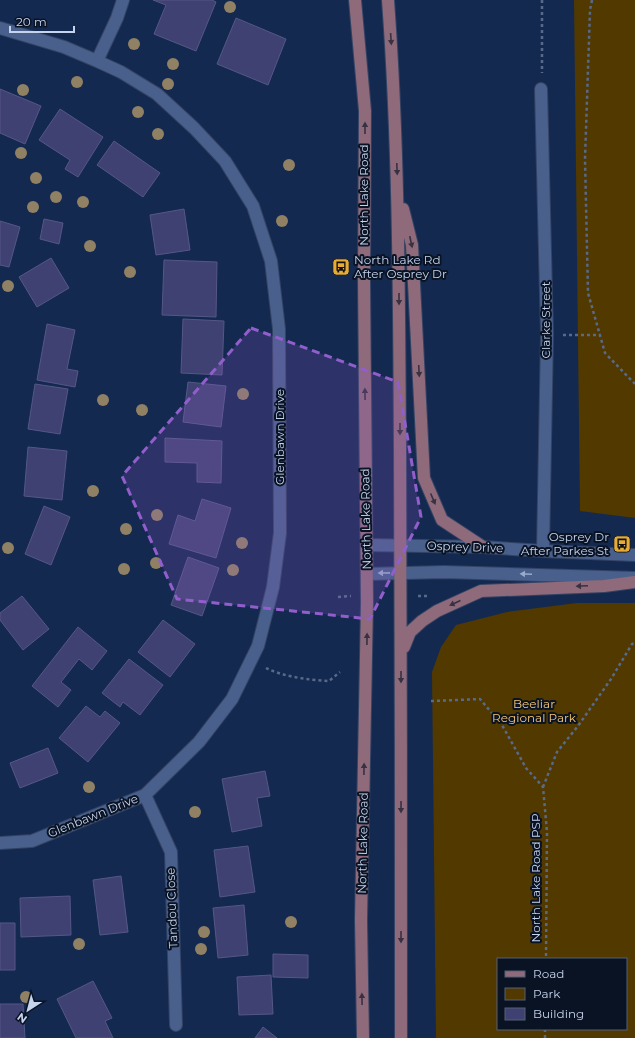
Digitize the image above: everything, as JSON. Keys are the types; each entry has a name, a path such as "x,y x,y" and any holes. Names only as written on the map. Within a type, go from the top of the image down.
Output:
{"main road":[{"name":"North Lake Road","path":"355,0 365,111 364,279 367,574 361,920 363,1038"},
{"path":"388,0 395,98 398,190 402,573 402,1038"},
{"path":"398,190 412,245 424,478 442,520 483,547"},
{"path":"402,653 410,632 422,621 437,611 481,591 604,586 635,582"}],"street":[{"path":"96,61 117,18 123,0"},
{"name":"Glenbawn Drive","path":"0,28 64,48 121,72 156,94 194,128 225,161 252,206 271,261 280,329 280,533 273,587 258,646 232,699 199,742 145,795 32,841 0,843"},
{"name":"Clarke Street","path":"541,89 547,334 543,552"},
{"name":"Osprey Drive","path":"367,545 483,547 543,552 635,555"},
{"path":"367,574 444,572 635,578"},
{"name":"Tandou Close","path":"145,795 171,852 176,1025"}],"path":[{"path":"541,89 543,61 542,0"},
{"path":"592,0 590,10 585,159 588,293 605,353 635,384"},
{"path":"547,334 601,336"},
{"path":"417,596 429,596 429,588"},
{"path":"338,597 345,596"},
{"path":"431,700 480,699 502,725 526,768 543,788 557,752 578,726 611,679 632,644 635,643"},
{"path":"251,661 276,673 318,680 329,681 340,672"},
{"name":"North Lake Road PSP","path":"543,788 547,832 546,958"}],"highlighted area":[{"path":"251,328 398,382 421,517 370,619 177,599 122,476"}],"green space":[{"path":"574,0 635,0 635,518 580,511"},
{"name":"Beeliar Regional Park","path":"577,603 635,603 635,1038 436,1038 432,672 441,647 456,625 507,612"}],"building":[{"path":"153,0 212,0 216,2 196,51 154,34 166,5"},
{"path":"236,18 286,39 268,85 217,64"},
{"path":"0,89 41,106 25,144 0,133"},
{"path":"60,109 103,137 78,177 65,169 70,160 39,140"},
{"path":"114,141 160,173 143,197 97,165"},
{"path":"184,209 190,250 156,255 150,215"},
{"path":"44,219 63,223 59,244 40,239"},
{"path":"0,221 20,227 9,267 0,265"},
{"path":"51,258 69,288 37,307 19,277"},
{"path":"164,260 217,262 216,317 162,315"},
{"path":"183,319 224,321 222,375 181,373"},
{"path":"47,324 75,330 67,369 78,371 75,387 37,380"},
{"path":"188,382 226,386 221,427 183,422"},
{"path":"35,384 68,389 60,434 28,429"},
{"path":"165,438 222,441 221,483 197,482 197,463 165,462"},
{"path":"28,447 67,451 62,500 24,496"},
{"path":"202,499 231,508 216,558 169,544 178,515 195,521"},
{"path":"44,506 70,517 51,565 25,554"},
{"path":"188,557 219,568 202,616 171,605"},
{"path":"22,596 49,629 23,650 0,620 0,613"},
{"path":"163,620 195,644 170,677 138,652"},
{"path":"78,627 107,651 92,670 79,659 61,682 71,690 58,707 32,686"},
{"path":"129,659 163,685 140,715 123,702 120,707 102,693"},
{"path":"86,706 100,717 105,711 120,723 88,762 59,738"},
{"path":"48,748 58,773 20,788 10,763"},
{"path":"265,771 270,796 257,798 262,826 232,832 222,779"},
{"path":"248,846 255,892 220,897 214,850"},
{"path":"121,876 128,932 100,935 93,880"},
{"path":"70,896 71,935 21,937 20,898"},
{"path":"244,905 248,955 218,958 213,908"},
{"path":"0,923 15,923 15,970 0,970"},
{"path":"273,954 308,955 308,978 273,977"},
{"path":"271,975 273,1014 239,1015 237,977"},
{"path":"93,981 112,1018 105,1021 113,1038 76,1038 57,999"},
{"path":"0,1004 23,1004 25,1038 0,1038"},
{"path":"263,1027 277,1038 255,1038"}],"place":[{"name":"North Lake Rd After Osprey Dr","path":"341,267"},
{"name":"Osprey Dr After Parkes St","path":"622,544"}]}
